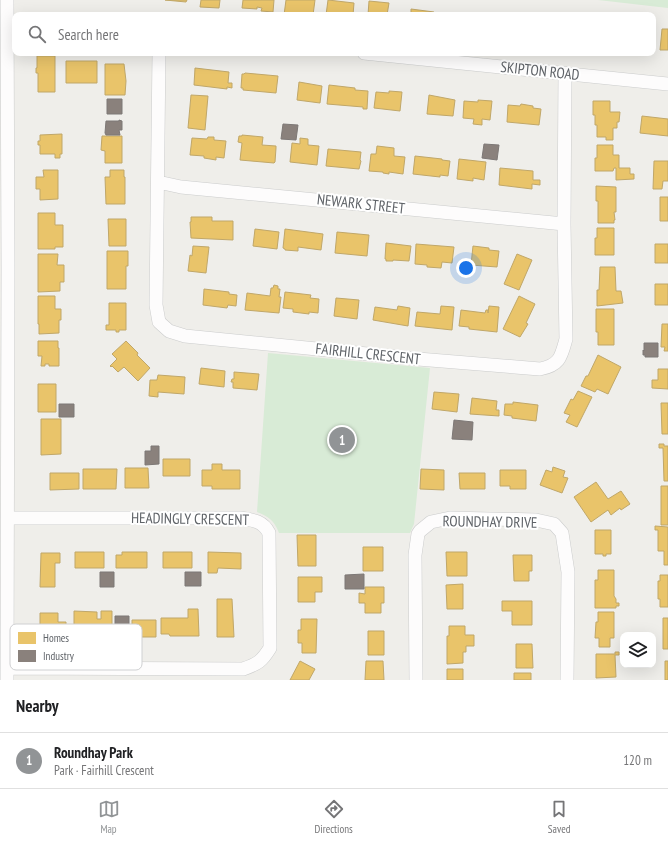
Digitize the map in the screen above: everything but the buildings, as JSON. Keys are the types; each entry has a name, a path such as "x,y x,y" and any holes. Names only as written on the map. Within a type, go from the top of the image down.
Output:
{"street":[{"path":"7,0 11,19 8,268 7,674"},
{"name":"FAIRHILL CRESCENT","path":"158,56 156,305 159,322 168,331 185,336 418,359 540,369 551,367 561,357 566,339 564,73"},
{"name":"SKIPTON ROAD","path":"394,56 668,84"},
{"name":"NEWARK STREET","path":"158,182 181,186 564,224"},
{"name":"HEADINGLY CRESCENT","path":"7,674 243,669 256,665 263,659 270,648 269,534 266,528 256,520 240,518 8,518"},
{"name":"ROUNDHAY DRIVE","path":"416,680 415,555 418,534 431,522 450,518 536,520 554,524 562,533 568,572 567,680"}],"green space":[{"path":"598,0 668,0 668,8"},
{"path":"268,353 430,368 414,524 410,533 279,533 271,520 257,512"}],"place":[{"name":"Roundhay Park","path":"342,440"}]}
